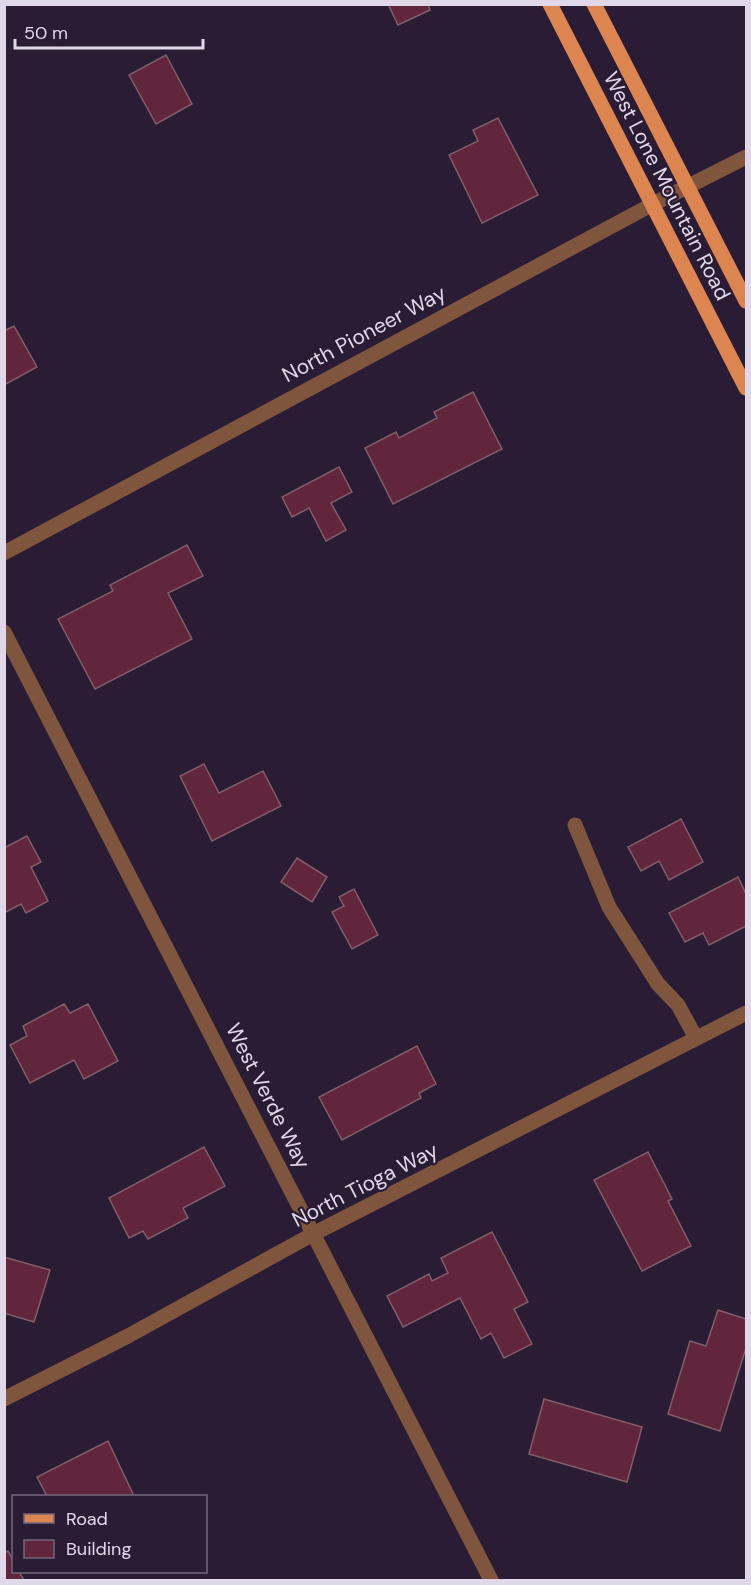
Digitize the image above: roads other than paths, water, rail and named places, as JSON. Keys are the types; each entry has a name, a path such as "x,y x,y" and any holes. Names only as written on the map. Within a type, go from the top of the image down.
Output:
{"main road":[{"name":"West Lone Mountain Road","path":"550,4 747,388"},
{"name":"West Lone Mountain Road","path":"594,4 747,301"}],"street":[{"name":"North Pioneer Way","path":"4,553 653,204 747,157"},
{"name":"West Verde Way","path":"4,632 315,1233 491,1581"},
{"path":"575,825 609,907 658,984 678,1005 696,1038"},
{"name":"North Tioga Way","path":"4,1399 128,1336 315,1233 747,1013"}]}
